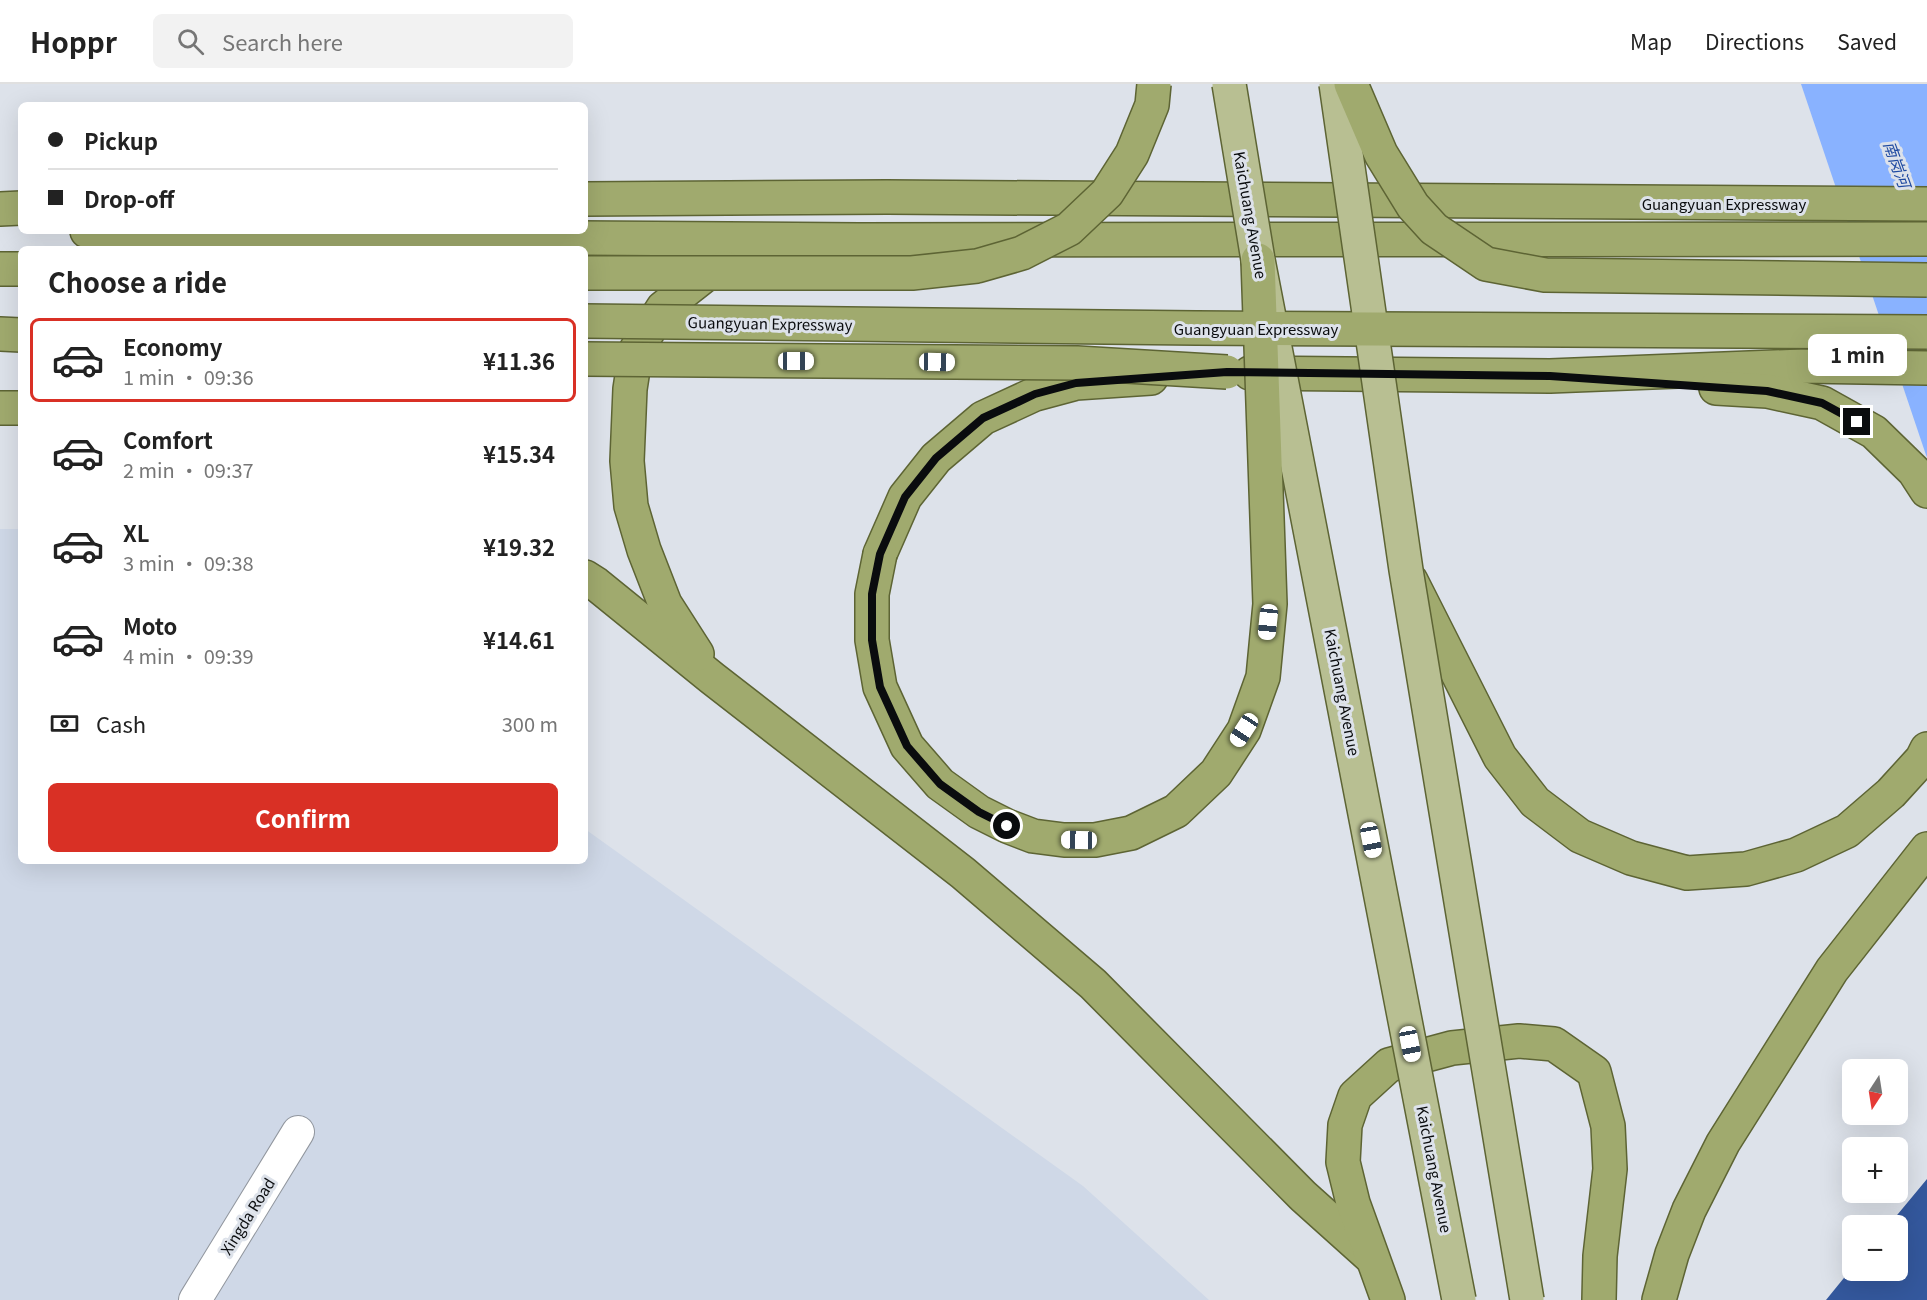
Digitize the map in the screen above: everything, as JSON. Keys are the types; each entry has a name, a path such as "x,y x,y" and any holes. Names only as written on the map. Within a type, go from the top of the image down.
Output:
{"highway":[{"path":"588,273 912,273 977,266 1022,253 1069,229 1107,193 1132,154 1152,105 1154,84"},
{"path":"1352,84 1381,154 1413,206 1434,230 1486,264 1545,275 1927,280"},
{"name":"Guangyuan Expressway","path":"588,199 887,197 1927,204"},
{"path":"0,209 18,208"},
{"path":"0,229 18,229"},
{"path":"217,234 858,240 1786,241 1927,239"},
{"path":"712,678 665,604 644,550 631,506 627,461 630,389 636,350 663,308 705,275 739,262 858,240"},
{"path":"1227,372 1076,383 1035,394 983,418 936,458 905,497 880,554 872,594 872,640 880,687 907,746 940,784 979,812 1033,836 1064,840 1095,840 1131,833 1176,811 1216,773 1244,730 1263,677 1270,604 1258,260"},
{"path":"0,269 18,269"},
{"name":"Guangyuan Expressway","path":"588,321 1196,328 1927,332"},
{"path":"0,325 18,324"},
{"path":"0,334 18,335"},
{"path":"588,358 1077,363 1227,372 1550,376 1802,366 1927,368"},
{"path":"1550,376 1767,391 1822,403 1874,432 1914,471 1927,491"},
{"path":"0,408 18,408"},
{"path":"1406,570 1500,757 1535,802 1580,836 1631,858 1687,873 1746,869 1796,855 1846,831 1891,792 1922,759 1927,749"},
{"path":"588,579 963,873 1093,984 1303,1196 1371,1257"},
{"path":"1659,1300 1672,1254 1685,1221 1723,1143 1832,969 1927,849"},
{"path":"1388,1300 1353,1203 1343,1162 1345,1125 1355,1096 1389,1065 1452,1048 1518,1041 1554,1044 1594,1072 1608,1126 1610,1169 1600,1256 1599,1300"}],"main road":[{"name":"Kaichuang Avenue","path":"1229,84 1258,260 1459,1300"},
{"path":"1335,84 1406,570 1527,1300"}],"street":[{"name":"Xingda Road","path":"195,1300 298,1132"}],"shaded area":[{"path":"0,529 18,529 18,864 588,864 588,831 1083,1186 1209,1300 0,1300"}],"water":[{"name":"南岗河","path":"1801,84 1927,84 1927,457 1926,455"}],"building":[{"path":"1927,1179 1927,1300 1826,1300 1842,1280 1908,1281 1908,1215 1897,1215"}],"route":[{"path":"1007,826 979,812 940,784 907,746 880,687 872,640 872,594 880,554 905,497 936,458 983,418 1035,394 1076,383 1227,372 1550,376 1767,391 1822,403 1857,422"}]}
